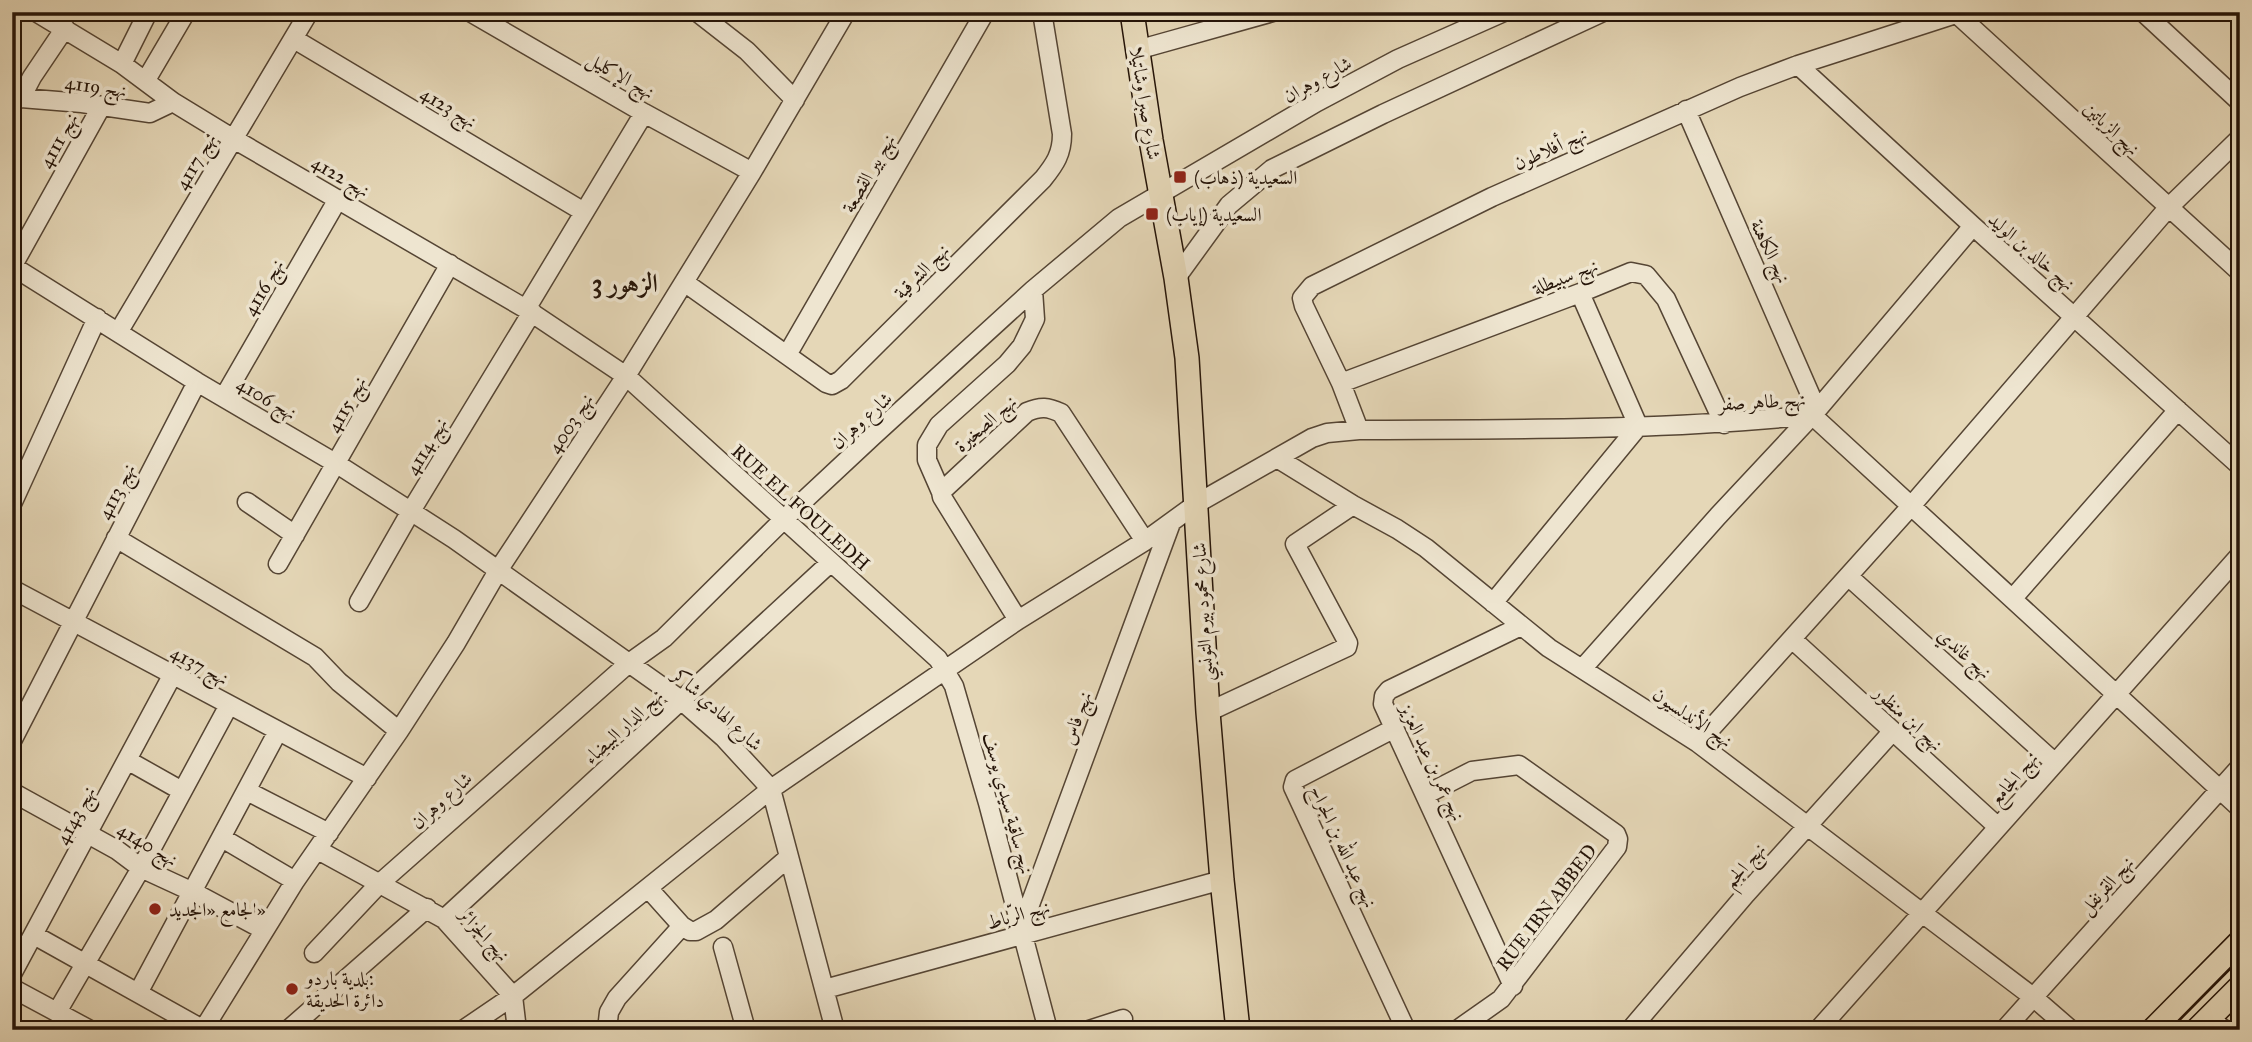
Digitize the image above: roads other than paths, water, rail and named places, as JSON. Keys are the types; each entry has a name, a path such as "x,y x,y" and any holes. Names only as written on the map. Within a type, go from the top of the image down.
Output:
{"main road":[{"name":"شارع صبرا وشاتيلا","path":"1132,12 1160,194"},
{"name":"شارع محمود بيرم التونسي","path":"1160,194 1176,278 1187,358 1208,712 1238,1030"},
{"path":"2153,1030 2240,942"},
{"path":"2210,1026 2240,986"}],"street":[{"name":"نهج 4122","path":"36,12 122,64 173,102 232,138 529,310 626,376"},
{"path":"122,64 148,12"},
{"path":"146,80 186,12"},
{"name":"نهج 4117","path":"119,331 309,12"},
{"name":"نهج الإكليل","path":"470,12 752,172"},
{"path":"696,12 747,51 795,100"},
{"name":"نهج 4003","path":"203,1030 295,881 399,731 456,643 499,569 626,376 752,172 846,12"},
{"name":"نهج بير القصعة","path":"787,355 985,12"},
{"name":"نهج الشرقية","path":"684,282 826,383 832,385 841,380 1043,179 1055,163 1061,152 1062,134 1042,12"},
{"path":"1137,50 1273,12"},
{"name":"شارع وهران","path":"314,953 379,884 629,663 664,638 783,520 1034,290 1119,218 1317,102 1504,12"},
{"path":"1176,278 1229,205 1272,169 1383,114 1603,12"},
{"path":"2143,12 2240,102"},
{"name":"نهج أفلاطون","path":"1359,430 1341,383 1304,306 1302,299 1312,286 1492,197 1686,110 1798,65 1959,13"},
{"name":"نهج الزياتين","path":"1959,13 2240,272"},
{"path":"17,100 65,29"},
{"name":"نهج 4123","path":"294,39 584,212"},
{"name":"نهج خالد بن الوليد","path":"1798,65 2240,466"},
{"name":"نهج 4119","path":"17,100 82,103 150,113 173,102"},
{"name":"نهج 4111","path":"12,266 101,107"},
{"name":"نهج الكاهنة","path":"1686,110 1814,412"},
{"name":"نهج 4114","path":"359,602 644,113"},
{"path":"1698,743 1912,505 2168,208 2240,138"},
{"name":"نهج 4116","path":"224,397 338,199"},
{"path":"1582,668 1814,412 1973,226"},
{"name":"نهج 4115","path":"278,564 450,264"},
{"name":"نهج 4106","path":"12,266 197,382 337,464 499,569"},
{"name":"نهج سبيطلة","path":"1341,383 1631,272 1646,275 1666,299 1724,424"},
{"path":"1018,620 942,497 927,460 927,444 939,425 1022,346 1035,319 1034,290"},
{"path":"1493,603 1637,428 1580,293"},
{"path":"12,504 97,318"},
{"name":"RUE EL FOULEDH","path":"626,376 938,659 946,670"},
{"name":"نهج 4113","path":"12,741 197,382"},
{"name":"نهج الصخيرة","path":"941,492 1027,412 1037,407 1048,407 1061,413 1145,541"},
{"path":"2013,598 2178,410"},
{"name":"نهج طاهر صفر","path":"463,1030 513,996 771,789 1018,620 1145,541 1196,504 1277,458 1319,435 1359,430 1637,428 1724,424 1814,412 2240,808"},
{"name":"نهج الأندلسيون","path":"1277,458 1353,505 1397,528 1426,548 1521,626 1698,743 2033,997 2071,1030"},
{"path":"247,502 295,535"},
{"path":"1208,712 1347,648 1348,643 1295,546 1353,505"},
{"name":"نهج فاس","path":"1022,932 1171,523"},
{"path":"116,538 315,657 339,682 399,731"},
{"name":"نهج الجامع","path":"1818,1030 2240,555"},
{"name":"نهج الدار البيضاء","path":"444,919 830,563"},
{"name":"شارع الهادي شاكر","path":"499,569 681,700 723,737 771,789 835,1030"},
{"name":"نهج غاندي","path":"1848,576 2054,762"},
{"name":"نهج 4137","path":"12,589 367,778"},
{"name":"نهج عمر بن عبد العزيز","path":"1513,986 1383,704 1384,696 1389,690 1521,626"},
{"name":"نهج ابن منظور","path":"1792,639 1998,827"},
{"name":"نهج ساقية سيدي يوسف","path":"946,670 954,686 988,803 1048,1030"},
{"name":"نهج 4143","path":"12,974 173,674"},
{"path":"57,1012 141,868 229,705"},
{"name":"نهج عبد الله بن الجراح","path":"1393,729 1295,779 1293,787 1406,1030"},
{"path":"138,993 278,731"},
{"name":"نهج الجم","path":"1630,1030 1806,826 1892,732"},
{"path":"127,760 182,791"},
{"name":"RUE IBN ABBED","path":"1425,795 1472,771 1519,765 1616,834 1618,839 1617,847 1513,986 1491,1008 1457,1030"},
{"name":"نهج القرنفل","path":"2004,1030 2240,767"},
{"path":"247,791 329,832"},
{"name":"نهج 4140","path":"12,792 89,833 141,868 264,930"},
{"path":"222,838 295,881"},
{"name":"نهج الجزائر","path":"318,850 444,919 513,996"},
{"path":"648,888 682,926 690,931 706,928 789,857"},
{"name":"نهج الرّباط","path":"825,989 1022,932 1222,880"},
{"path":"288,1030 427,908"},
{"path":"607,1030 609,1012 617,998 682,926"},
{"path":"34,935 203,1030"},
{"path":"723,947 746,1030"},
{"path":"12,988 90,1030"},
{"path":"513,996 517,1030"},
{"path":"1089,1030 1123,1019"}],"tram line":[{"path":"2169,1030 2240,958"}],"place":[{"name":"السعيدية (ذهاب)","path":"1180,177"},
{"name":"السعيدية (إياب)","path":"1152,214"},
{"name":"الجامع «الجديد»","path":"155,909"},
{"name":"بلدية باردو: دائرة الحديقة","path":"292,989"}],"district":[{"name":"الزهور 3","path":"625,283"}]}
